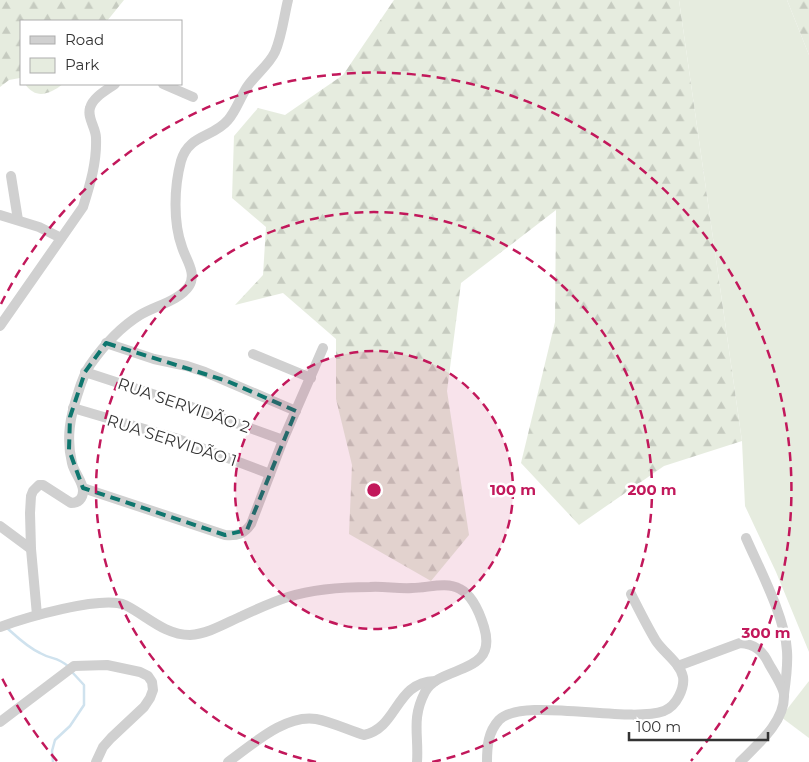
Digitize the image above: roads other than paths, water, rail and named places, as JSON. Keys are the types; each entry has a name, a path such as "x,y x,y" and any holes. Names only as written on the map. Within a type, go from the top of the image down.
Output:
{"street":[{"path":"37,615 31,549 31,503 33,491 39,485 43,485 71,503 76,503 81,499 83,488 72,466 68,432 73,408 85,372 114,334 141,314 180,295 191,282 192,274 182,247 176,222 177,191 181,163 187,148 192,142 220,128 228,120 247,86 272,56 278,42 288,0"},
{"path":"0,326 83,207 90,186 96,142 90,107 94,100 114,85"},
{"path":"165,85 193,98"},
{"path":"11,176 18,220"},
{"path":"0,215 39,227 62,238"},
{"path":"106,343 146,357 204,372 296,411"},
{"path":"83,488 225,535 234,536 242,534 251,524 282,440 323,348"},
{"path":"253,354 311,378"},
{"name":"RUA SERVIDÃO 2","path":"85,372 183,404 282,440"},
{"name":"RUA SERVIDÃO 1","path":"73,408 175,438 270,474"},
{"path":"0,526 31,549"},
{"path":"740,762 760,742 775,722 781,710 787,664 785,635 746,538"},
{"path":"0,628 37,615 111,602 131,608 162,627 176,633 189,635 206,632 291,596 330,589 409,588 445,585 463,590 472,601 484,628 485,646 481,656 471,666 435,681 426,690 416,720 417,762"},
{"path":"487,762 487,744 492,730 500,718 514,712 533,710 644,714 664,711 676,703 682,689 683,678 678,666 656,641 631,594"},
{"path":"678,666 730,646 749,643 758,648 767,660 784,694"},
{"path":"0,722 70,668 107,665 131,669 148,676 152,682 153,690 150,698 144,707 103,747 96,762"},
{"path":"228,762 284,723 301,719 317,719 364,735 371,733 379,729 409,691 417,684 425,681 435,681"}],"waterway":[{"path":"7,628 31,648 61,661 69,667"},
{"path":"53,762 52,751 55,740 70,726 84,705 84,685 72,672"}]}
